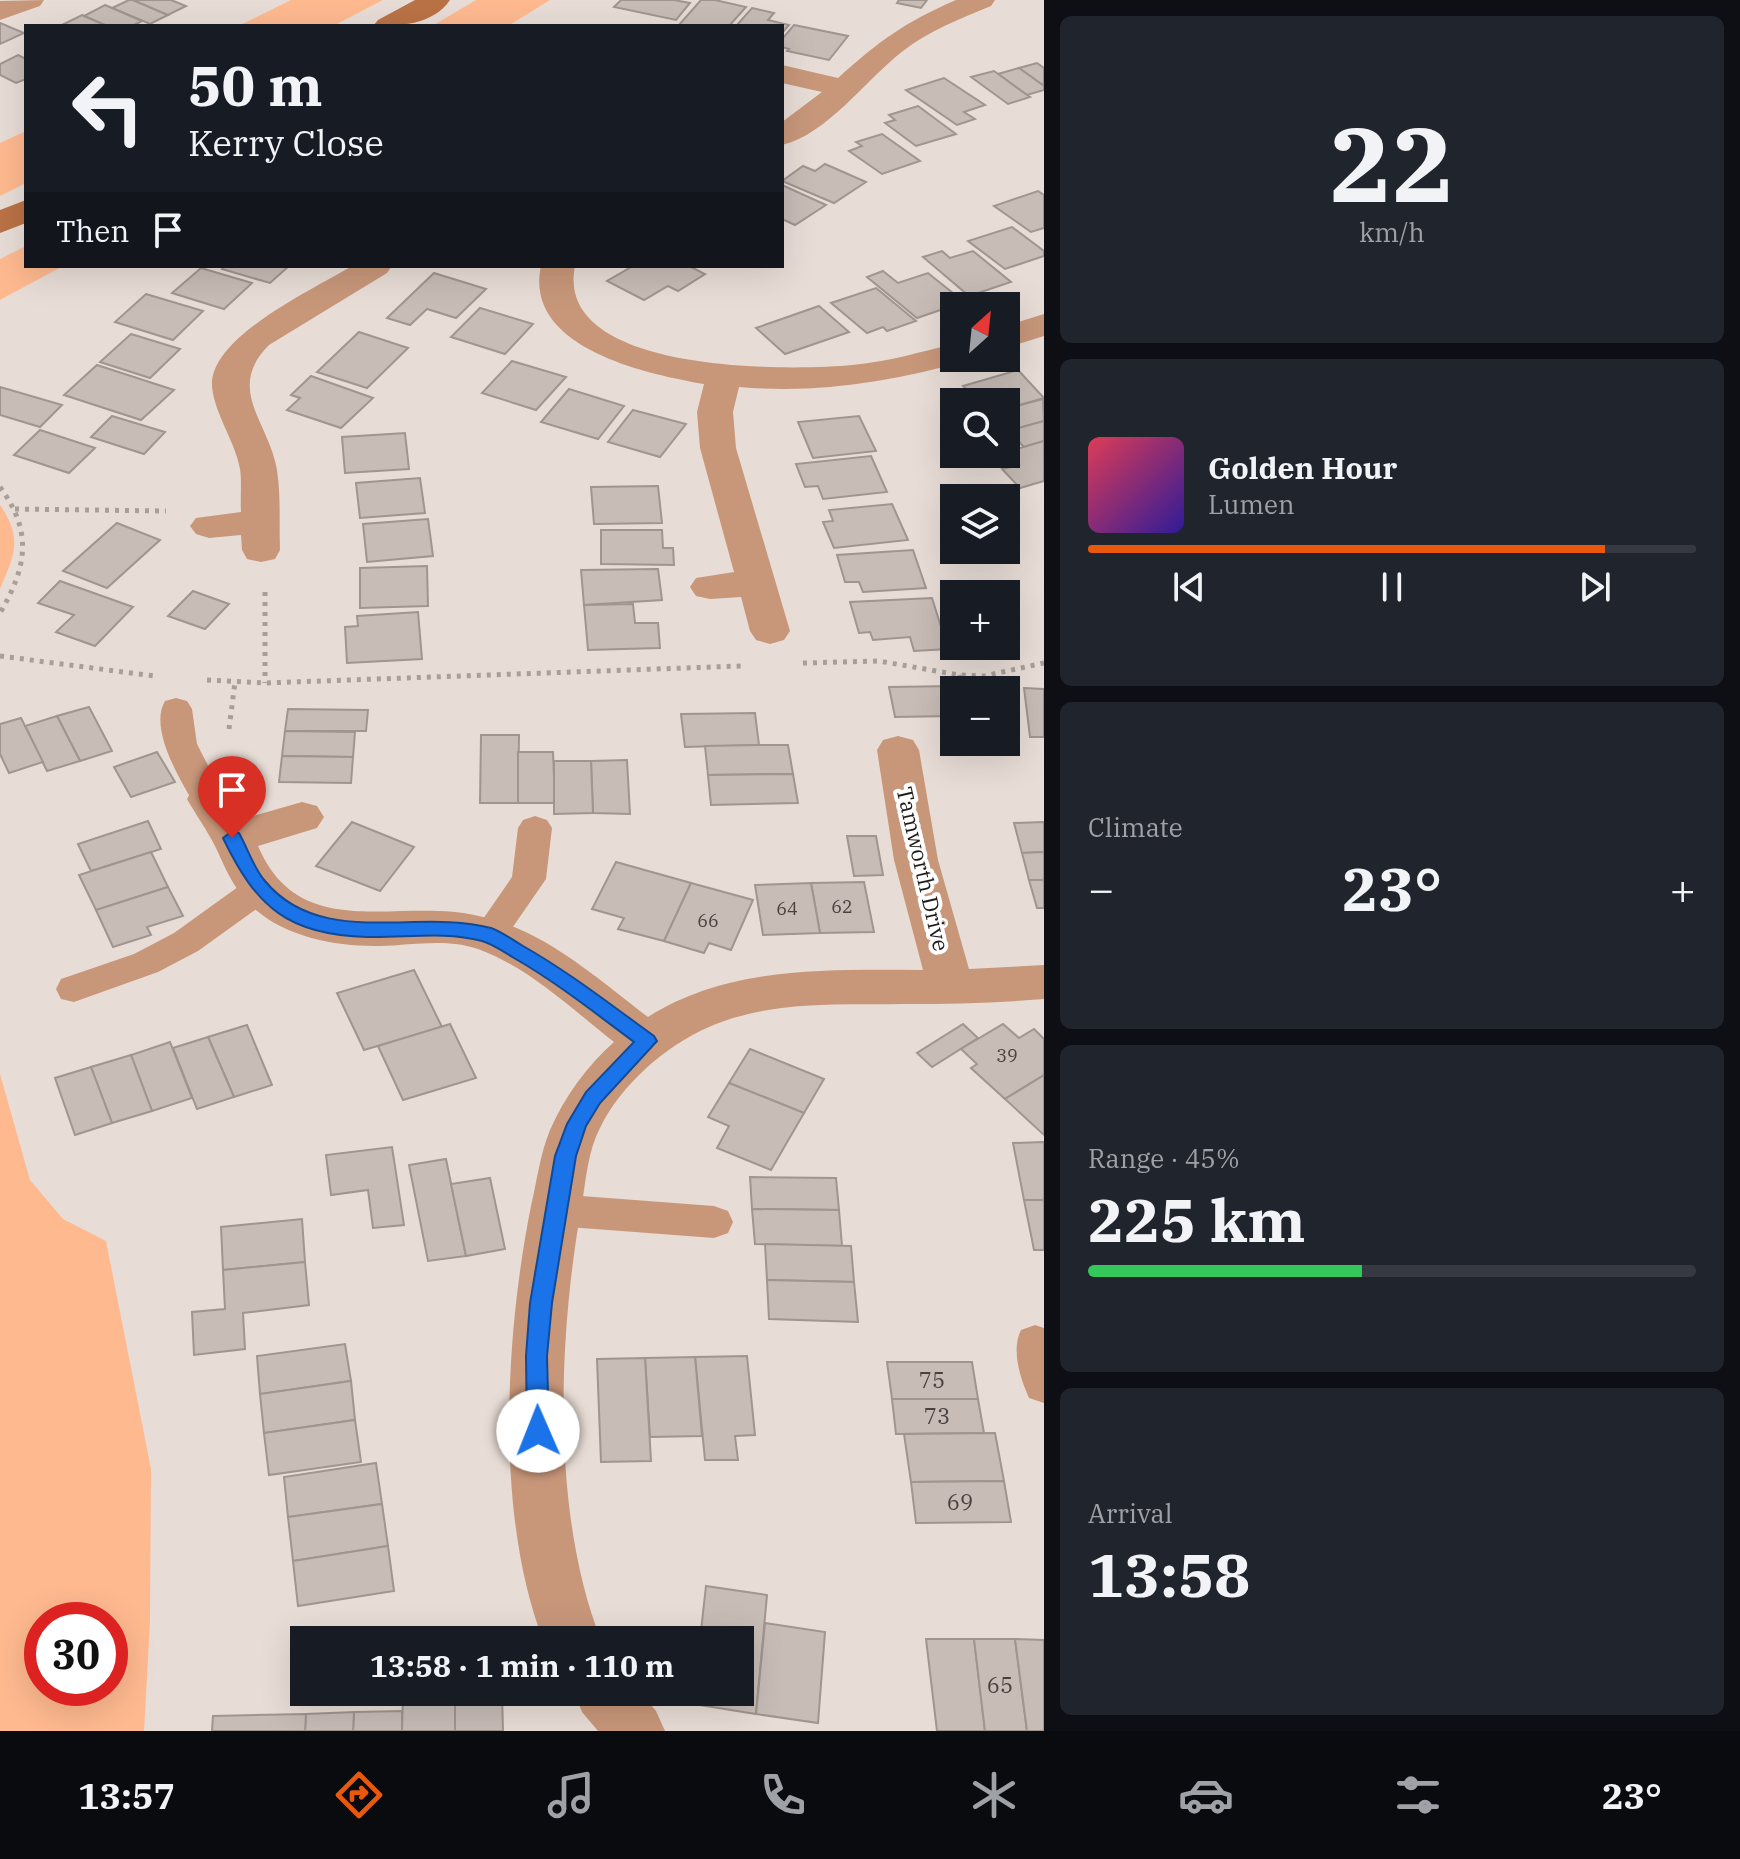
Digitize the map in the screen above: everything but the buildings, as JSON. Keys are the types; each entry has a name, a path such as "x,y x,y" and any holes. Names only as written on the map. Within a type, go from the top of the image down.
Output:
{"main road":[{"path":"392,24 436,0"},
{"path":"0,223 24,211"}],"street":[{"path":"0,11 30,0"},
{"path":"784,135 845,89 876,57 924,24 981,0"},
{"path":"784,74 845,89"},
{"path":"209,526 261,536 258,468 230,387 231,374 245,349 257,338 372,268"},
{"path":"558,268 554,282 557,297 571,319 591,337 623,353 645,359 724,375 787,379 852,376 899,369 940,358"},
{"path":"724,375 715,412 718,448 770,631"},
{"path":"710,587 756,583"},
{"name":"Tamworth Drive","path":"898,750 916,860 951,987"},
{"path":"208,799 248,872 278,906 303,919 331,926 367,930 435,927 489,935 541,965 647,1041"},
{"path":"232,838 302,817"},
{"path":"567,1626 551,1581 539,1458 537,1356 541,1303 565,1156 577,1124 601,1087 647,1041 689,1016 746,997 777,991 1044,982"},
{"path":"614,1706 635,1731"}],"lane":[{"path":"176,709 175,725 180,744 208,799"},
{"path":"489,935 529,879 535,828"},
{"path":"74,989 146,963 186,942 261,888"},
{"path":"555,1210 714,1222"},
{"path":"1035,1342 1044,1385"}],"path":[{"path":"0,487 15,509 26,549 19,578 0,613"},
{"path":"15,509 182,511 209,526"},
{"path":"261,536 266,578 265,683"},
{"path":"0,656 160,676"},
{"path":"792,664 879,661 959,675 1010,672 1044,663"},
{"path":"205,680 265,683 744,665"}],"shaded area":[{"path":"291,0 383,0 337,24 242,24"},
{"path":"476,0 550,0 511,24 435,24"},
{"path":"24,132 24,184 0,196 0,143"},
{"path":"24,247 24,268 59,268 0,300 0,259"},
{"path":"0,505 12,527 14,546 0,589"},
{"path":"0,1074 30,1180 63,1219 106,1241 151,1469 150,1622 144,1731 0,1731"}],"route":[{"path":"232,838 248,872 261,888 278,906 303,919 367,930 435,927 489,935 510,944 647,1041 593,1097 577,1124 565,1156 541,1303 537,1356 538,1431"}]}
